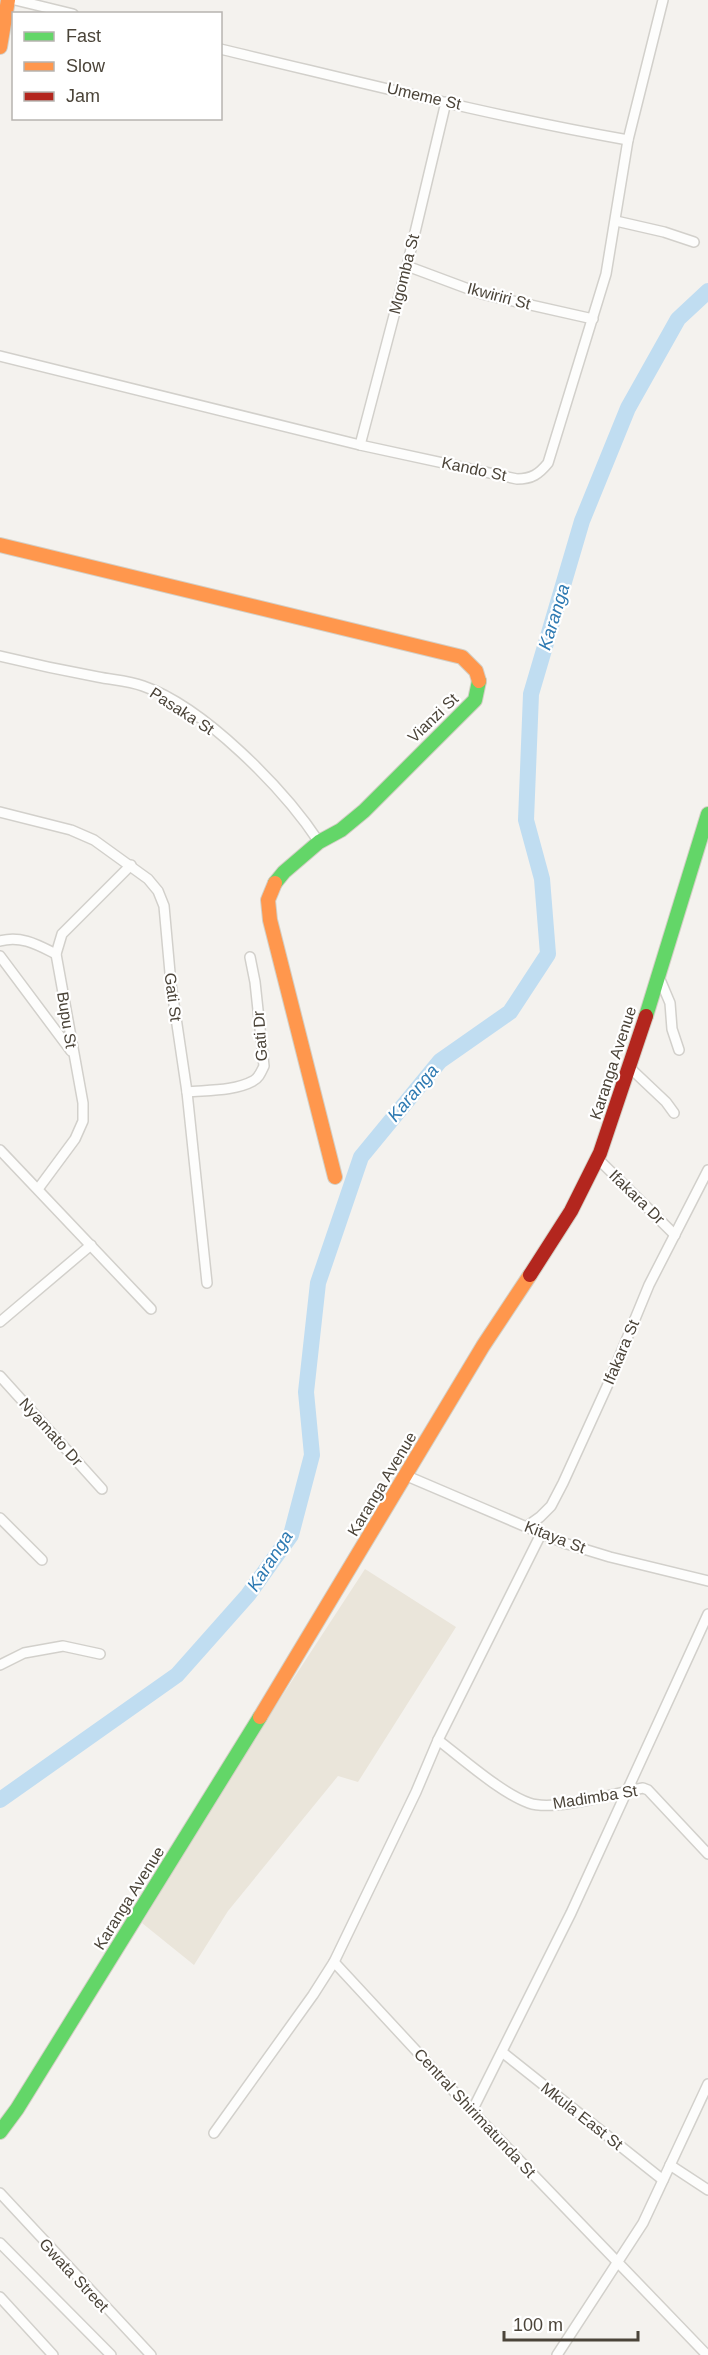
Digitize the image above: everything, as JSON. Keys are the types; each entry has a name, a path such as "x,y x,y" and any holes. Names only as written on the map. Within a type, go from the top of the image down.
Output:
{"street":[{"path":"0,47 8,0"},
{"path":"15,0 65,12"},
{"name":"Kando St","path":"0,356 360,445 517,479 530,478 548,463 606,274 628,140 663,0"},
{"name":"Umeme St","path":"222,48 446,102 628,140"},
{"name":"Mgomba St","path":"360,445 407,266 446,102"},
{"path":"616,221 664,232 694,242"},
{"name":"Ikwiriri St","path":"407,266 482,294 593,319"},
{"name":"Vianzi St","path":"0,545 462,657 473,666 479,675 480,686 475,700 363,811 341,830 319,842 284,872 274,885 268,900 270,920 335,1177"},
{"name":"Pasaka St","path":"0,656 143,686 171,700 206,724 251,762 287,798 319,842"},
{"name":"Gati St","path":"0,812 71,830 94,840 131,865 158,891 164,906 171,984 187,1092 207,1283"},
{"name":"Karanga Avenue","path":"0,2132 17,2109 168,1869 407,1476 481,1348 560,1232 598,1159 660,977 708,814"},
{"path":"0,941 16,939 28,941 56,954 62,934 131,865"},
{"name":"Bupu St","path":"38,1189 75,1139 83,1121 83,1103 56,954"},
{"path":"0,956 73,1053"},
{"name":"Gati Dr","path":"187,1092 252,1082 264,1066 250,957"},
{"path":"660,977 670,1003 672,1029 679,1050"},
{"path":"629,1067 666,1102 674,1113"},
{"path":"0,1150 152,1309"},
{"name":"Ifakara Dr","path":"598,1159 675,1235"},
{"name":"Ifakara St","path":"526,1527 550,1506 563,1483 609,1382 649,1285 708,1170"},
{"path":"0,1322 92,1245"},
{"name":"Nyamato Dr","path":"0,1376 102,1489"},
{"name":"Kitaya St","path":"407,1476 541,1534 610,1557 708,1581"},
{"path":"0,1518 42,1560"},
{"path":"214,2133 334,1962 416,1792 438,1740 541,1534"},
{"path":"472,2111 570,1913 708,1614"},
{"path":"0,1665 24,1653 63,1646 100,1654"},
{"name":"Madimba St","path":"438,1740 493,1781 530,1804 548,1805 626,1793 643,1788 648,1790 708,1854"},
{"name":"Central Shirimatunda St","path":"334,1962 472,2111 707,2355"},
{"name":"Mkula East St","path":"502,2052 663,2180"},
{"path":"557,2355 643,2223 708,2084"},
{"path":"670,2165 708,2190"},
{"name":"Gwata Street","path":"0,2193 151,2355"},
{"path":"0,2243 111,2355"},
{"path":"0,2297 53,2355"}],"shaded area":[{"path":"365,1569 456,1627 358,1782 338,1776 228,1911 194,1965 142,1923 220,1791"}],"waterway":[{"name":"Karanga","path":"0,1800 177,1675 248,1595 291,1535 312,1455 306,1392 318,1283 361,1157 440,1061 510,1012 548,954 542,879 526,820 531,694 582,521 628,408 678,319 708,291"}],"traffic: fast":[{"path":"275,883 284,872 319,842 341,830 364,811 475,700 479,681"},
{"path":"646,1016 708,814"},
{"path":"0,2132 17,2109 260,1717"}],"traffic: slow":[{"path":"0,47 8,0"},
{"path":"0,545 462,657 476,671 479,681"},
{"path":"275,883 268,900 270,920 335,1177"},
{"path":"260,1717 483,1346 530,1275"}],"traffic: jam":[{"path":"530,1275 571,1211 600,1153 646,1016"}]}
